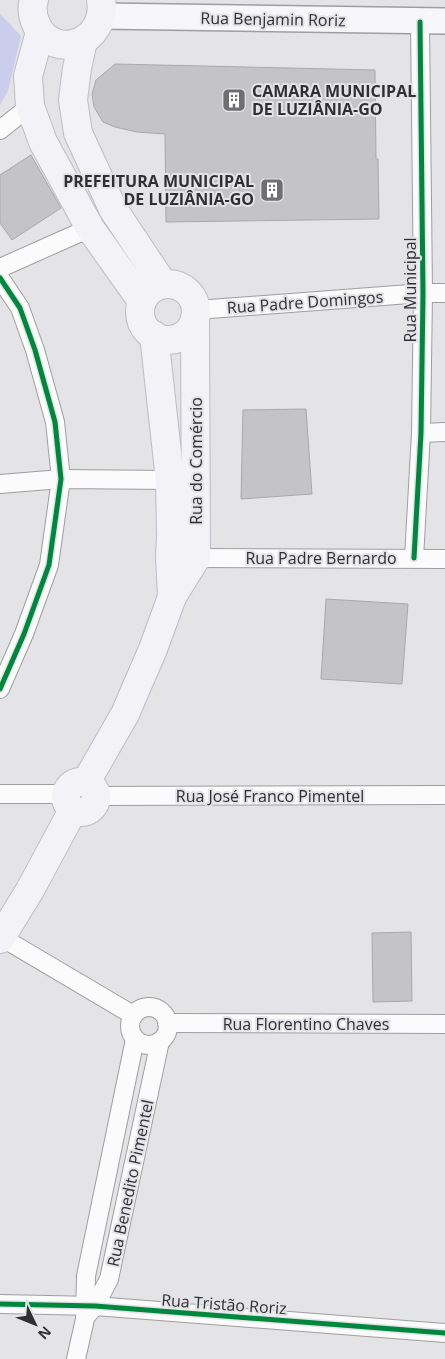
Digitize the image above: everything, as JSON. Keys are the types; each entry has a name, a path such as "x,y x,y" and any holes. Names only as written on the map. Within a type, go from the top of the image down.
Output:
{"main road":[{"path":"28,1 40,32 52,42 68,45 83,41 95,31 101,8"},
{"path":"40,32 28,76 30,106 43,142 90,228 142,301"},
{"path":"83,41 73,100 78,133 114,209 163,284"},
{"path":"163,284 181,287 189,293 194,301 195,314 192,326 186,333 170,339 162,339 147,330 140,316 142,301 147,293 163,284"},
{"name":"Rua do Comércio","path":"0,938 30,890 125,714 153,649 172,597 196,558 195,314"},
{"name":"Rua do Comércio","path":"154,335 170,480 172,597"}],"street":[{"name":"Rua Benjamin Roriz","path":"101,8 420,22 445,21"},
{"name":"Rua Municipal","path":"414,558 421,433 423,293 420,22"},
{"path":"0,130 30,106"},
{"path":"0,268 90,228"},
{"path":"0,278 20,308 34,350 55,422 61,479 50,565 24,634 0,689"},
{"name":"Rua Padre Domingos","path":"195,314 423,293 445,293"},
{"path":"421,433 445,432"},
{"path":"0,484 61,479 170,480"},
{"name":"Rua Padre Bernardo","path":"196,558 445,558"},
{"name":"Rua José Franco Pimentel","path":"0,794 80,796 445,795"},
{"path":"0,938 133,1015"},
{"path":"150,1007 161,1012 167,1023 167,1030 160,1041 150,1045 145,1045 135,1039 130,1028 133,1015 144,1008 150,1007"},
{"name":"Rua Florentino Chaves","path":"167,1023 445,1024"},
{"name":"Rua Benedito Pimentel","path":"76,1359 88,1311 86,1276 135,1039"},
{"name":"Rua Benedito Pimentel","path":"88,1311 109,1279 160,1041"},
{"name":"Rua Tristão Roriz","path":"0,1304 445,1333"}],"shaded area":[{"path":"0,14 21,36 8,91 0,105"}],"building":[{"path":"115,64 375,70 379,219 166,222 165,134 137,132 115,127 103,122 94,107 92,94 96,80"},
{"path":"31,155 61,208 12,240 0,223 0,175"},
{"path":"306,409 312,494 241,499 243,410"},
{"path":"326,599 408,604 402,684 321,679"},
{"path":"411,932 412,1001 373,1002 372,933"}],"cycle path":[{"path":"414,558 421,433 423,293 420,22"},
{"path":"0,278 20,308 35,350 55,422 61,479 49,565 24,634 0,689"},
{"path":"0,1304 95,1306 445,1333"}],"place":[{"name":"CAMARA MUNICIPAL DE LUZIÂNIA-GO","path":"234,100"},
{"name":"PREFEITURA MUNICIPAL DE LUZIÂNIA-GO","path":"272,190"}]}
